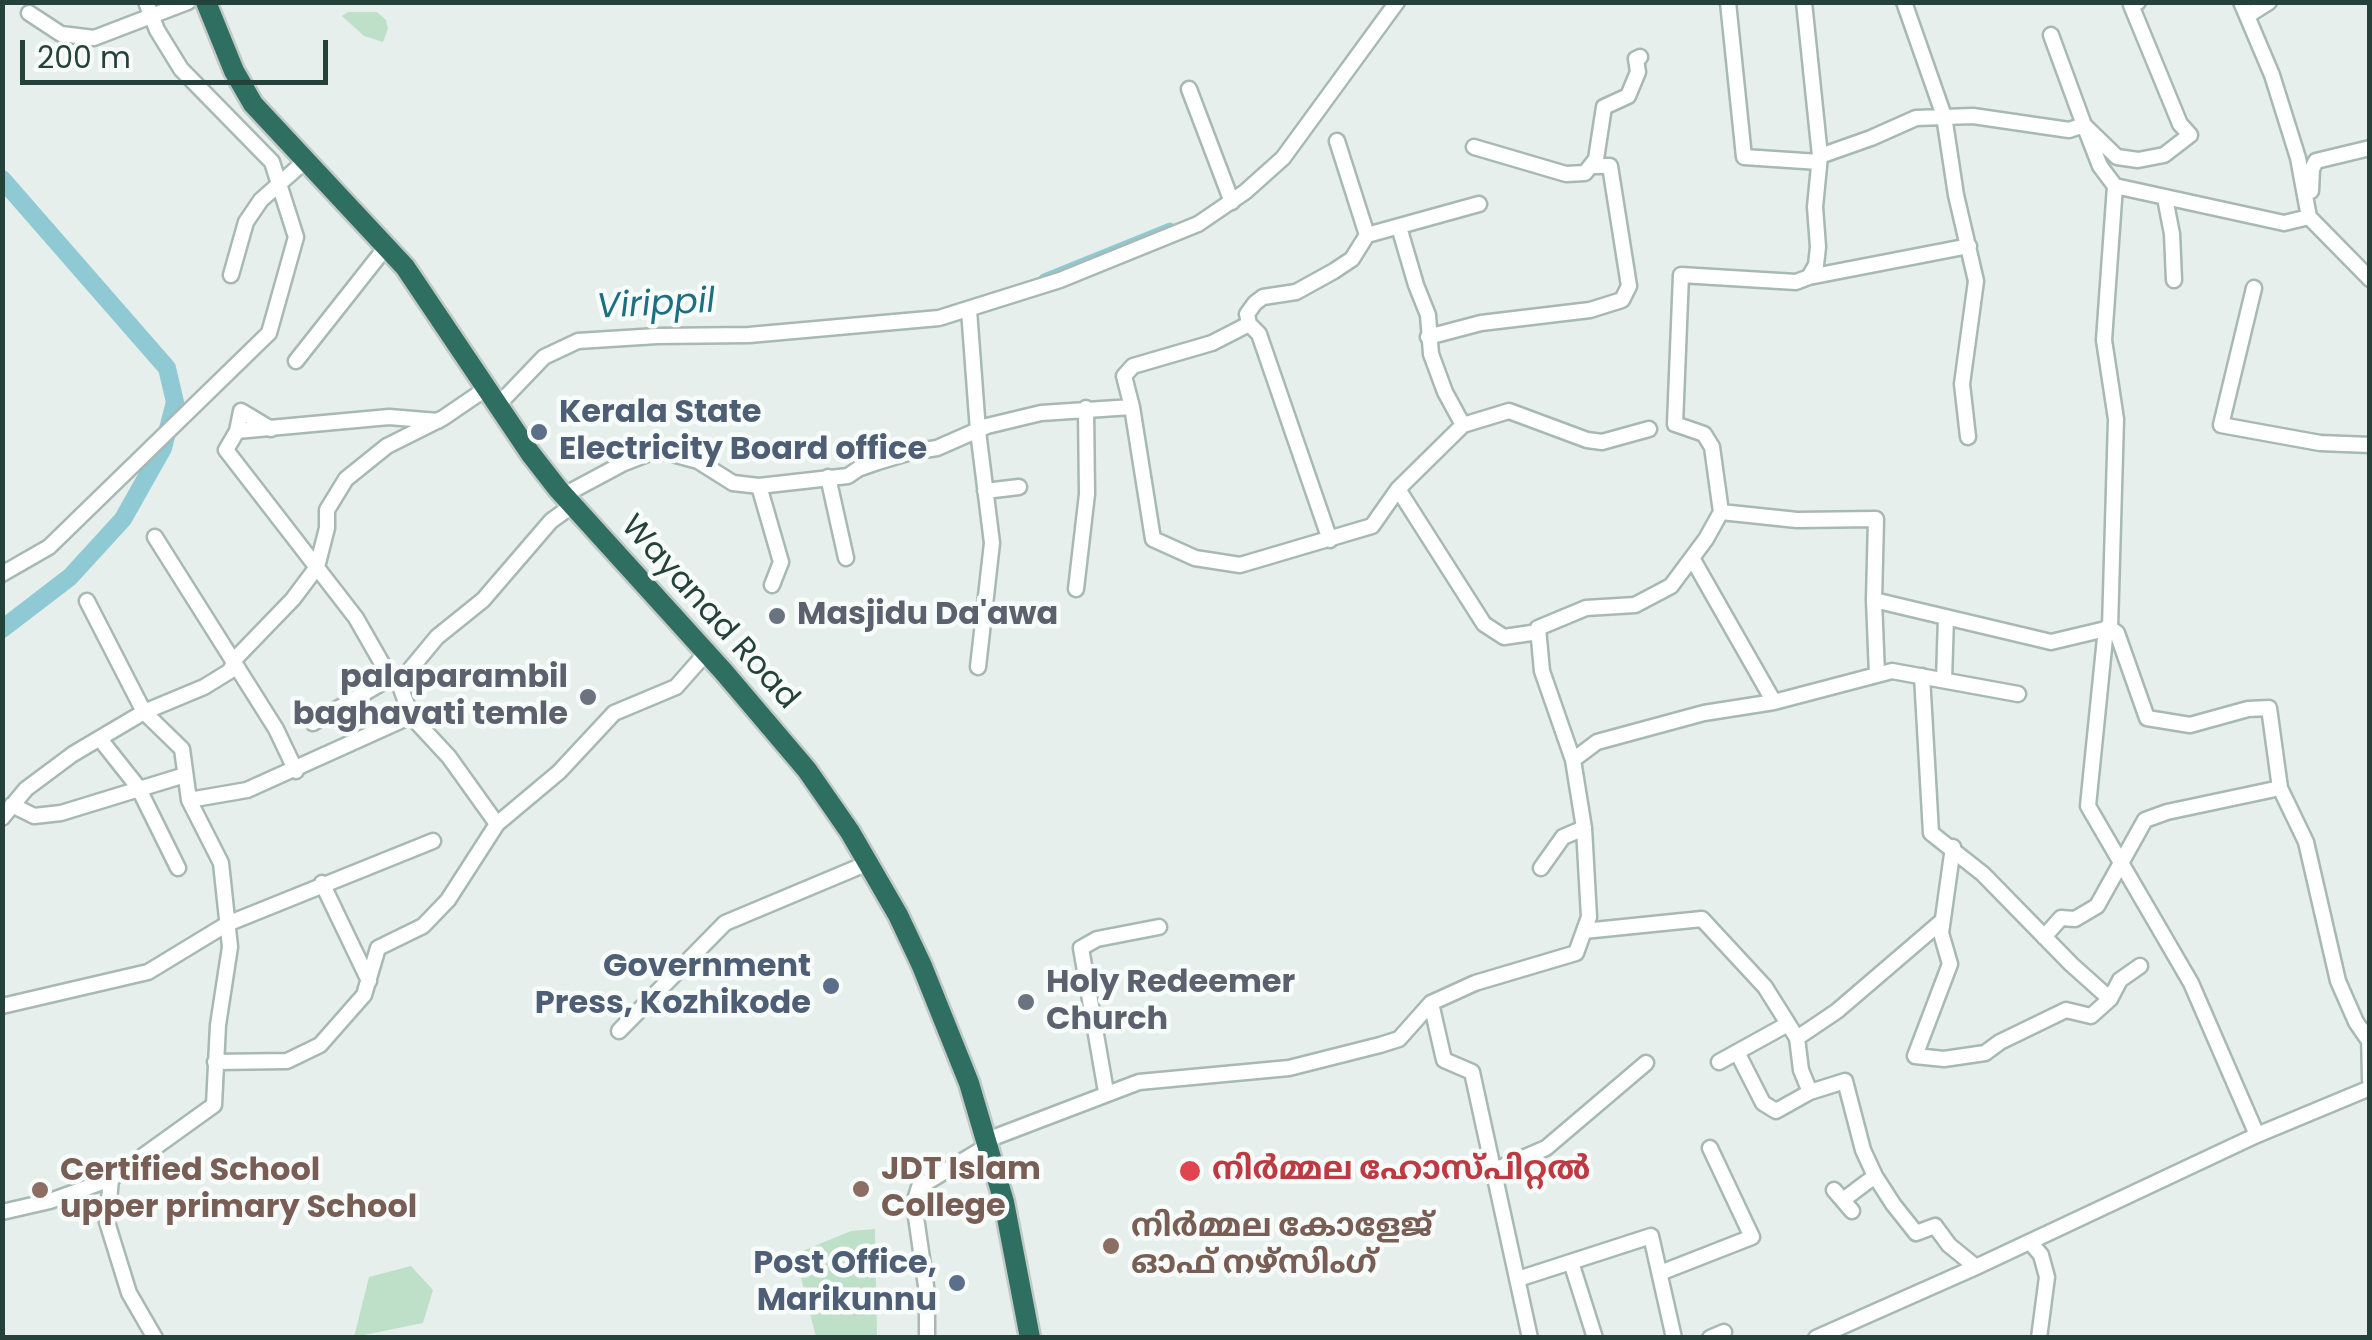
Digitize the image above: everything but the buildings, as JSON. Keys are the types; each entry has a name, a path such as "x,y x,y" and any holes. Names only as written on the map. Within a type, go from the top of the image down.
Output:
{"highway":[{"name":"Wayanad Road","path":"206,2 234,72 253,104 386,246 433,305 492,396 568,500 706,652 806,770 850,832 922,966 969,1083 1014,1248 1030,1338"}],"street":[{"path":"30,13 61,34 94,38 148,9 188,2"},
{"path":"7,812 26,789 54,768 144,712 204,686 234,665 256,634 318,567 327,510 346,479 387,446 492,396 557,349 578,341 788,332 939,318 1060,280 1198,224 1232,202 1284,158 1398,2"},
{"path":"1804,2 1820,158 1818,247 1816,265 1809,277"},
{"path":"1904,2 1944,116 1956,196 1976,280 1962,384 1968,437"},
{"path":"2084,125 2117,156 2138,160 2164,154 2190,135 2180,124 2131,5 2138,2"},
{"path":"2268,2 2244,9 2272,76 2298,158 2309,217 2370,278"},
{"path":"1729,3 1744,157 1820,158 1916,118 2005,120 2069,130 2084,125"},
{"path":"2,574 49,547 269,333 296,237 272,162 180,69 148,9"},
{"path":"2051,35 2100,166 2115,186 2284,223 2309,217"},
{"path":"1474,146 1566,174 1586,173 1594,166 1604,107 1628,96 1638,72 1636,59 1640,57"},
{"path":"1189,89 1232,202"},
{"path":"1337,141 1367,234"},
{"path":"2309,217 2316,161 2370,148"},
{"path":"231,275 246,222 261,200 304,162"},
{"path":"1428,337 1481,324 1590,310 1622,300 1630,286 1610,166 1594,166"},
{"path":"2115,186 2104,340 2116,419 2108,628 2088,806 2191,983 2258,1135"},
{"path":"2165,198 2172,234 2174,280"},
{"path":"1330,540 1259,334 1249,324 1247,314 1263,297 1296,292 1352,258 1367,234 1479,204"},
{"path":"1399,226 1428,315 1431,354 1463,425"},
{"path":"296,361 386,246"},
{"path":"928,1338 927,1293 914,1202 919,1186 988,1143 1106,1092 1139,1082 1289,1068 1399,1039 1431,1003 1475,983 1576,953 1589,917 1584,828 1574,760 1542,671 1538,628 1586,608 1636,605 1671,586 1721,512 1712,447 1704,434 1674,424 1681,275 1796,282 1969,246"},
{"path":"2254,288 2221,425 2320,443 2370,445"},
{"path":"969,310 978,432 989,466 985,491 992,543 978,667"},
{"path":"1249,324 1212,343 1133,366 1124,376 1153,539 1195,558 1240,564 1372,526 1398,489 1463,425 1509,410 1587,440 1602,442 1649,429"},
{"path":"1076,589 1087,494 1086,408"},
{"path":"313,723 396,680 437,637 483,600 568,500 622,464 658,450 687,456 733,483 759,486 848,476 858,469 938,448 1041,413 1132,408"},
{"path":"438,421 389,418 238,430 226,450 356,618 396,680 411,716 449,757 498,824"},
{"path":"828,477 846,558"},
{"path":"759,486 781,562 772,585"},
{"path":"985,491 1019,487"},
{"path":"1398,489 1484,624 1504,637 1538,632"},
{"path":"1721,512 1797,520 1876,519 1877,675"},
{"path":"155,538 276,729 296,770"},
{"path":"1692,558 1774,702"},
{"path":"1816,1338 2370,1084 2368,1034 2356,1022 2338,981 2306,842 2280,788 2269,708 2248,709 2190,725 2147,718 2117,633 2108,628 2051,642 1874,600"},
{"path":"2,1212 50,1202 111,1179 214,1105 230,947 221,863 189,800 182,749 144,712 87,602"},
{"path":"1944,680 1946,618"},
{"path":"216,1062 288,1062 320,1045 364,995 378,948 423,926 448,900 498,824 558,772 614,713 676,687 706,652"},
{"path":"1574,760 1597,742 1704,713 1774,702 1892,671 2018,694"},
{"path":"1922,676 1931,833 1953,847 2110,999"},
{"path":"189,800 247,790 411,716"},
{"path":"100,740 138,788 178,868"},
{"path":"7,812 34,816 61,813 185,775"},
{"path":"2044,937 2060,918 2075,919 2097,906 2145,820 2280,788"},
{"path":"1541,868 1563,837 1584,828"},
{"path":"2,1006 148,972 227,924 432,841"},
{"path":"1953,847 1940,933 1950,964 1915,1056 1944,1059 1986,1053 2000,1042 2066,1010 2091,1016 2110,999 2120,980 2140,966"},
{"path":"619,1031 725,923 868,863"},
{"path":"322,883 368,980"},
{"path":"1584,931 1702,919 1764,986 1798,1038 1800,1070 1810,1092"},
{"path":"1798,1038 1942,922"},
{"path":"1106,1092 1081,948 1097,939 1159,927"},
{"path":"1431,1003 1444,1060 1472,1072 1530,1338"},
{"path":"1719,1062 1786,1024"},
{"path":"1737,1052 1763,1103 1776,1111 1810,1092 1845,1081 1863,1150 1875,1176 1916,1233 1935,1226 1948,1244 1976,1267"},
{"path":"1495,1170 1546,1148 1646,1063"},
{"path":"1660,1273 1752,1237 1710,1148"},
{"path":"1843,1201 1875,1176"},
{"path":"111,1179 107,1222 129,1293 156,1338"},
{"path":"1518,1279 1651,1236 1674,1338"},
{"path":"2030,1242 2041,1255 2047,1277 2039,1338"},
{"path":"1571,1262 1595,1338"}],"green space":[{"path":"348,12 377,12 386,20 388,29 383,42 364,36 342,16"},
{"path":"875,1229 877,1337 816,1337 795,1254 851,1231"},
{"path":"411,1266 433,1290 423,1323 354,1337 369,1277"}],"waterway":[{"path":"2,179 167,368 175,402 163,448 123,519 70,577 2,629"},
{"path":"1044,279 1170,228"}],"place":[{"name":"Kerala State Electricity Board office","path":"539,432"},
{"name":"Masjidu Da'awa","path":"777,616"},
{"name":"palaparambil baghavati temle","path":"588,697"},
{"name":"Government Press, Kozhikode","path":"831,986"},
{"name":"Holy Redeemer Church","path":"1026,1002"},
{"name":"നിർമ്മല ഹോസ്പിറ്റൽ","path":"1190,1171"},
{"name":"JDT Islam College","path":"861,1189"},
{"name":"Certified School upper primary School","path":"40,1190"},
{"name":"നിർമ്മല കോളേജ് ഓഫ് നഴ്സിംഗ്","path":"1111,1246"},
{"name":"Post Office, Marikunnu","path":"957,1283"}],"water label":[{"name":"Virippil","path":"656,306"}]}
